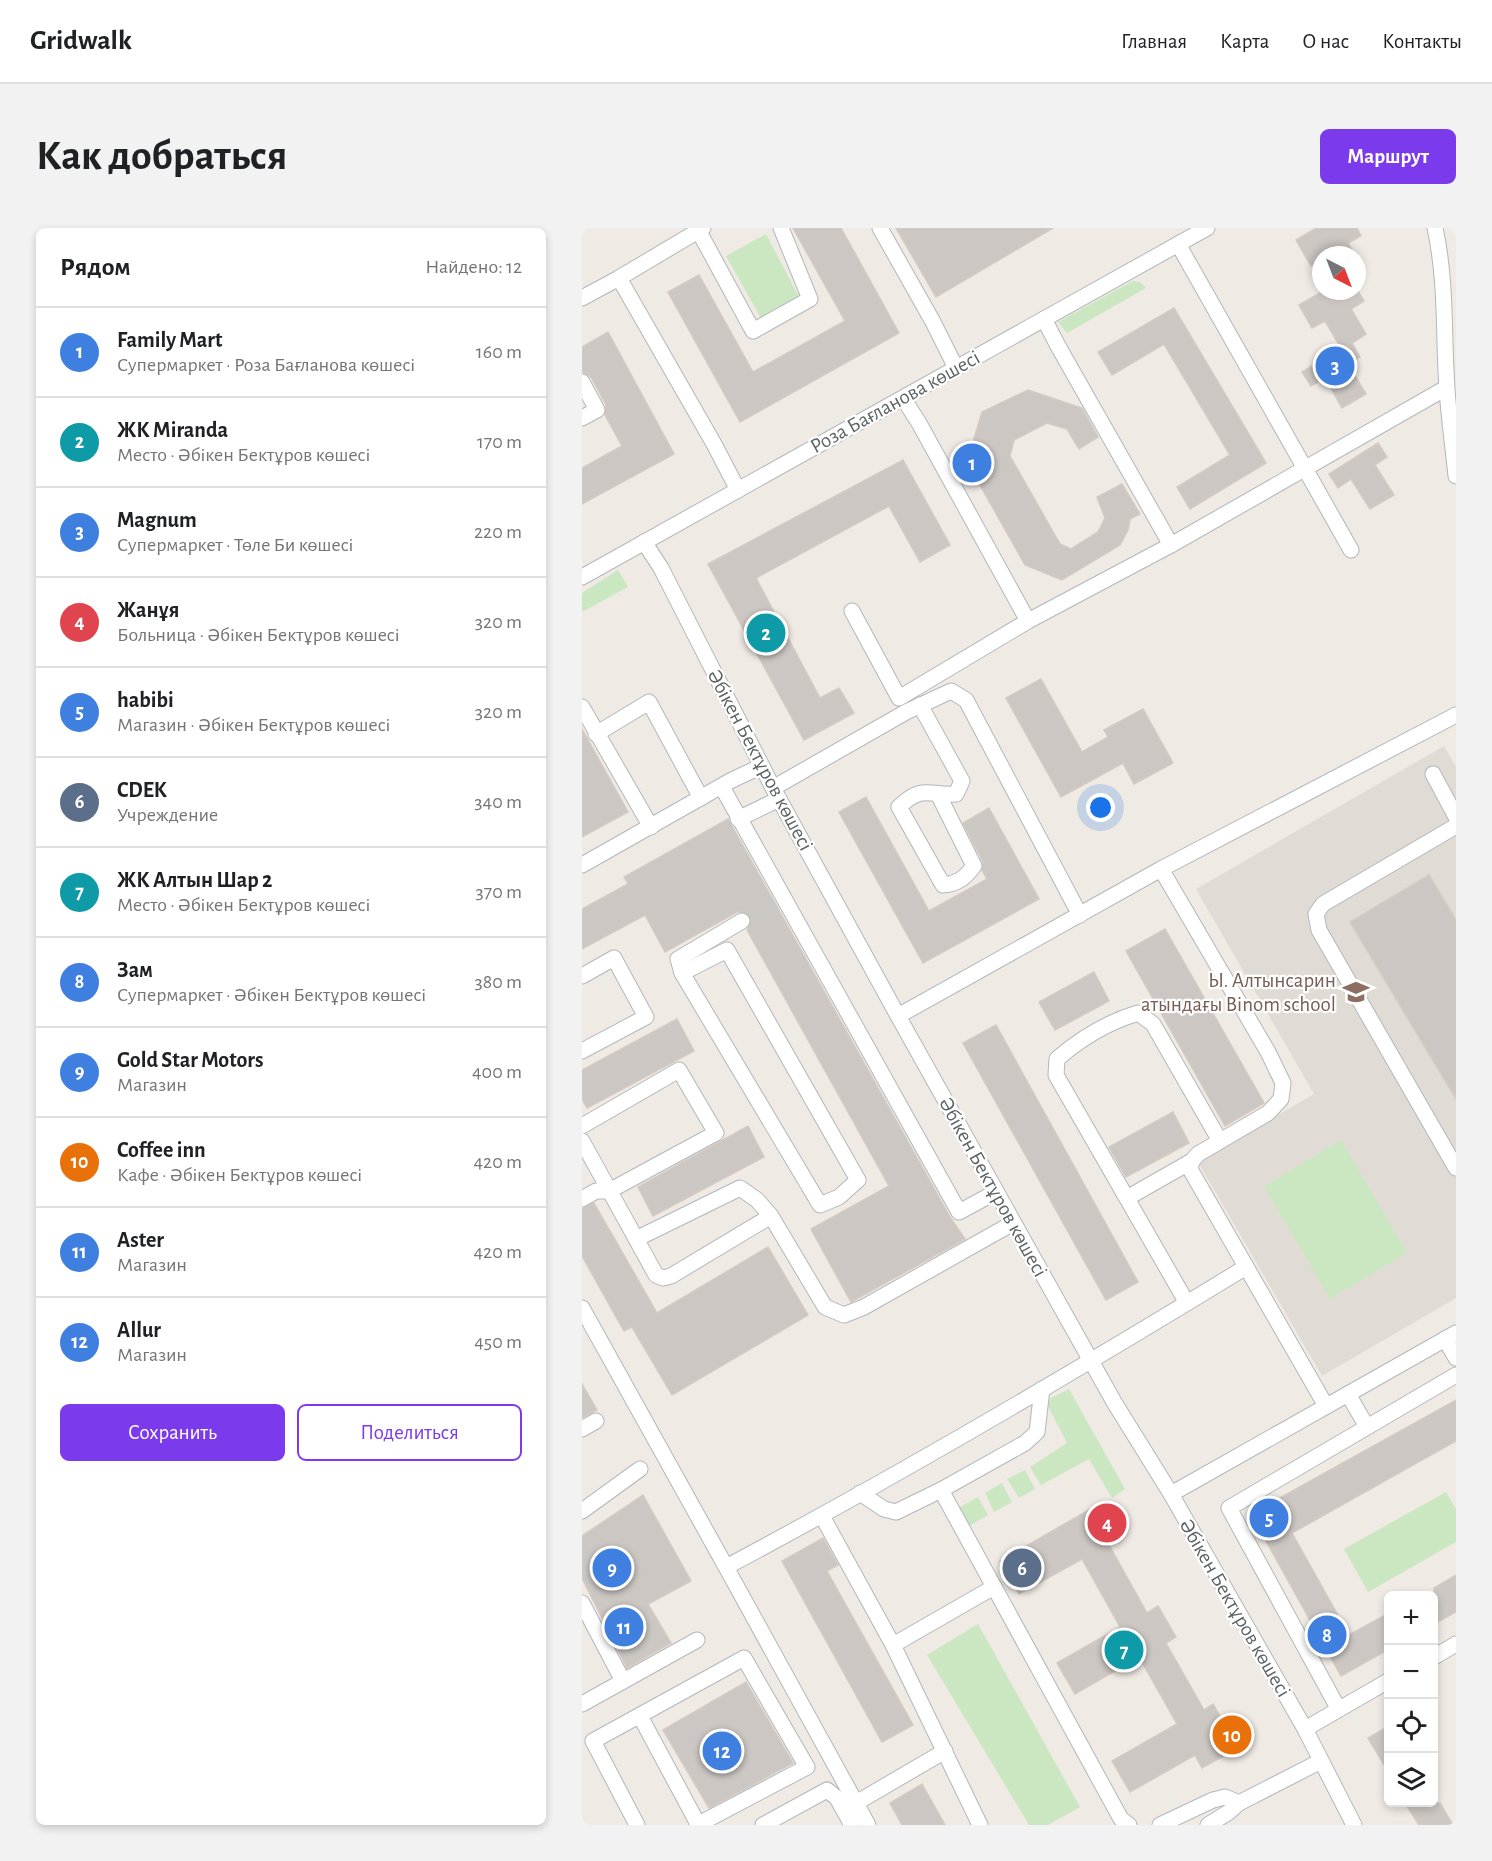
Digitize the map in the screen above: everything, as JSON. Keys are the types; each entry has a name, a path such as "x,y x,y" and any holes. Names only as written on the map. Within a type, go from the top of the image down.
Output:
{"street":[{"path":"582,298 699,229 753,331 810,299 781,228"},
{"path":"880,228 956,368"},
{"name":"Роза Бағланова көшесі","path":"582,577 1207,228"},
{"path":"1437,230 1451,305 1446,388 1456,476"},
{"path":"1178,244 1351,550"},
{"path":"619,278 738,490"},
{"path":"1044,319 1171,545"},
{"path":"582,382 597,410 582,418"},
{"path":"899,698 1028,621 1171,545 1446,388"},
{"path":"903,398 1028,621"},
{"name":"Әбікен Бектұров көшесі","path":"644,542 661,568 776,794 898,1016 1142,1449 1171,1494 1305,1729 1354,1825"},
{"path":"852,611 899,698 913,709 962,781 956,794 939,796 925,791 909,797 899,807 943,885 954,884 967,876 974,866 939,796"},
{"path":"738,819 913,709 951,691 966,699 1080,915"},
{"path":"596,734 649,702 701,798"},
{"path":"582,707 651,827"},
{"path":"898,1016 1161,869 1456,715"},
{"path":"582,865 762,766"},
{"path":"1433,774 1456,817"},
{"path":"722,787 959,1212 996,1192"},
{"path":"1456,826 1323,904 1316,914 1319,930 1456,1168"},
{"path":"1127,1198 1269,1113 1281,1099 1283,1083 1268,1052 1161,869"},
{"path":"682,973 727,950 858,1180 840,1197 820,1204 682,973 678,959 742,921"},
{"path":"582,976 614,958 646,1017 582,1051"},
{"path":"1187,1303 1056,1075 1057,1059 1076,1043 1118,1019 1138,1013 1153,1024 1220,1141"},
{"path":"582,1126 679,1070 716,1133 609,1191 596,1191 582,1199"},
{"path":"582,1141 656,1275 663,1278 671,1276 771,1216"},
{"path":"1192,1161 1190,1169 1195,1180 1326,1406"},
{"path":"636,1239 740,1188 757,1200 771,1216 825,1307 844,1315 864,1307 1013,1223"},
{"path":"726,1568 822,1516 1092,1361 1246,1267"},
{"path":"582,1308 868,1825"},
{"path":"1171,1494 1451,1336 1456,1358"},
{"path":"1338,1708 1229,1508 1456,1375"},
{"path":"860,1493 884,1509 896,1512 941,1490 1025,1443 1037,1432 1042,1389"},
{"path":"1348,1394 1367,1427"},
{"path":"582,1429 596,1421"},
{"path":"582,1511 640,1469"},
{"path":"941,1490 1125,1823"},
{"path":"822,1516 893,1645 980,1825"},
{"path":"893,1645 994,1587"},
{"path":"582,1603 623,1681"},
{"path":"582,1704 697,1640"},
{"path":"1438,1655 1456,1644"},
{"path":"637,1825 593,1742 744,1658 807,1767 697,1825 640,1716"},
{"path":"1305,1729 1384,1684"},
{"path":"856,1803 945,1751"},
{"path":"1208,1825 1239,1803 1321,1761"},
{"path":"763,1825 827,1790 837,1798 852,1825"},
{"path":"1160,1825 1213,1800 1224,1797 1239,1803"}],"shaded area":[{"name":"Ы. Алтынсарин атындағы Binom school","path":"1444,746 1456,767 1456,1298 1322,1376 1198,1162 1314,1094 1196,889"}],"green space":[{"path":"766,234 799,297 762,320 726,256"},
{"path":"1133,281 1140,282 1146,288 1067,333 1058,322"},
{"path":"618,570 628,587 582,612 582,593"},
{"path":"1341,1140 1407,1253 1330,1299 1264,1186"},
{"path":"1069,1389 1125,1489 1112,1498 1089,1459 1041,1485 1030,1467 1067,1443 1047,1404 1051,1398"},
{"path":"1025,1470 1035,1489 1019,1498 1007,1479"},
{"path":"1002,1483 1012,1502 994,1512 985,1493"},
{"path":"1446,1492 1456,1509 1456,1542 1368,1592 1344,1549"},
{"path":"978,1497 988,1515 969,1526 958,1508"},
{"path":"978,1624 1080,1807 1048,1825 1029,1825 927,1655"}],"building":[{"path":"793,228 841,228 899,333 740,422 668,292 699,275 753,372 845,321"},
{"path":"896,228 1053,228 936,297"},
{"path":"1316,228 1357,228 1361,236 1348,243 1350,246 1312,246 1311,266 1296,240"},
{"path":"1312,297 1312,300 1364,301 1351,309 1366,334 1352,343 1360,357 1348,364 1366,394 1342,408 1325,378 1311,386 1302,372 1341,348 1325,321 1312,328 1299,305"},
{"path":"1174,308 1266,463 1190,509 1177,487 1230,455 1164,344 1112,375 1098,352"},
{"path":"608,332 674,454 582,504 582,468 622,446 605,415 606,405 591,377 582,372 582,347"},
{"path":"1028,390 1082,408 1098,437 1079,449 1067,429 1047,423 1014,440 1010,456 1060,544 1071,549 1098,532 1105,518 1097,497 1122,484 1140,514 1130,519 1128,530 1120,545 1062,580 1025,565 967,462 982,412"},
{"path":"1378,443 1387,457 1375,465 1394,495 1370,509 1351,479 1338,488 1329,474"},
{"path":"903,460 950,545 920,562 889,506 756,578 820,698 839,688 854,713 804,740 708,564"},
{"path":"1041,679 1082,752 1108,737 1104,730 1143,709 1173,763 1134,784 1123,763 1061,797 1006,698"},
{"path":"582,729 628,812 582,837"},
{"path":"866,797 929,911 987,879 982,870 983,862 963,823 989,808 1039,899 923,963 839,812"},
{"path":"728,819 950,1217 965,1239 851,1302 811,1229 889,1186 747,930 752,921 750,916 746,912 737,912 665,952 645,915 582,949 582,909 628,884 624,877"},
{"path":"1429,875 1456,920 1456,1099 1350,922"},
{"path":"1165,929 1264,1103 1225,1126 1126,951"},
{"path":"1094,972 1109,1001 1055,1030 1039,1002"},
{"path":"677,1019 694,1051 587,1108 582,1099 582,1070"},
{"path":"996,1025 1138,1282 1106,1300 963,1043"},
{"path":"1173,1112 1189,1143 1126,1177 1109,1147"},
{"path":"748,1126 764,1157 653,1216 638,1187"},
{"path":"594,1203 657,1313 768,1247 808,1315 672,1395 632,1327 624,1331 582,1256 582,1209"},
{"path":"582,1384 597,1410 582,1418"},
{"path":"1456,1400 1456,1441 1292,1533 1349,1635 1384,1616 1384,1652 1341,1676 1251,1514"},
{"path":"643,1495 691,1581 648,1604 671,1643 627,1668 582,1578 582,1536"},
{"path":"1101,1503 1120,1536 1108,1543 1147,1613 1158,1606 1176,1637 1166,1643 1204,1710 1213,1704 1231,1735 1222,1740 1229,1753 1202,1768 1195,1755 1130,1792 1112,1761 1177,1724 1139,1657 1075,1694 1057,1663 1120,1627 1082,1559 1019,1594 1000,1561"},
{"path":"823,1538 838,1565 827,1571 913,1725 882,1742 782,1561"},
{"path":"1456,1575 1456,1612 1438,1622 1438,1591 1434,1591 1434,1588"},
{"path":"746,1682 793,1763 709,1808 663,1730"},
{"path":"1384,1729 1384,1765 1368,1738"},
{"path":"922,1784 945,1825 902,1825 890,1803"},
{"path":"1440,1803 1453,1825 1419,1825 1408,1807 1438,1807"}],"tunnel":[{"path":"742,921 784,896"}],"place":[{"name":"Magnum","path":"1335,366"},
{"name":"Family Mart","path":"972,463"},
{"name":"ЖК Miranda","path":"766,633"},
{"name":"Ы. Алтынсарин атындағы Binom school","path":"1356,992"},
{"name":"habibi","path":"1269,1518"},
{"name":"Жанұя","path":"1107,1523"},
{"name":"Gold Star Motors","path":"612,1568"},
{"name":"CDEK","path":"1022,1568"},
{"name":"Aster","path":"624,1627"},
{"name":"Зам","path":"1327,1635"},
{"name":"ЖК Алтын Шар 2","path":"1124,1650"},
{"name":"Coffee inn","path":"1232,1735"},
{"name":"Allur","path":"722,1751"}]}
